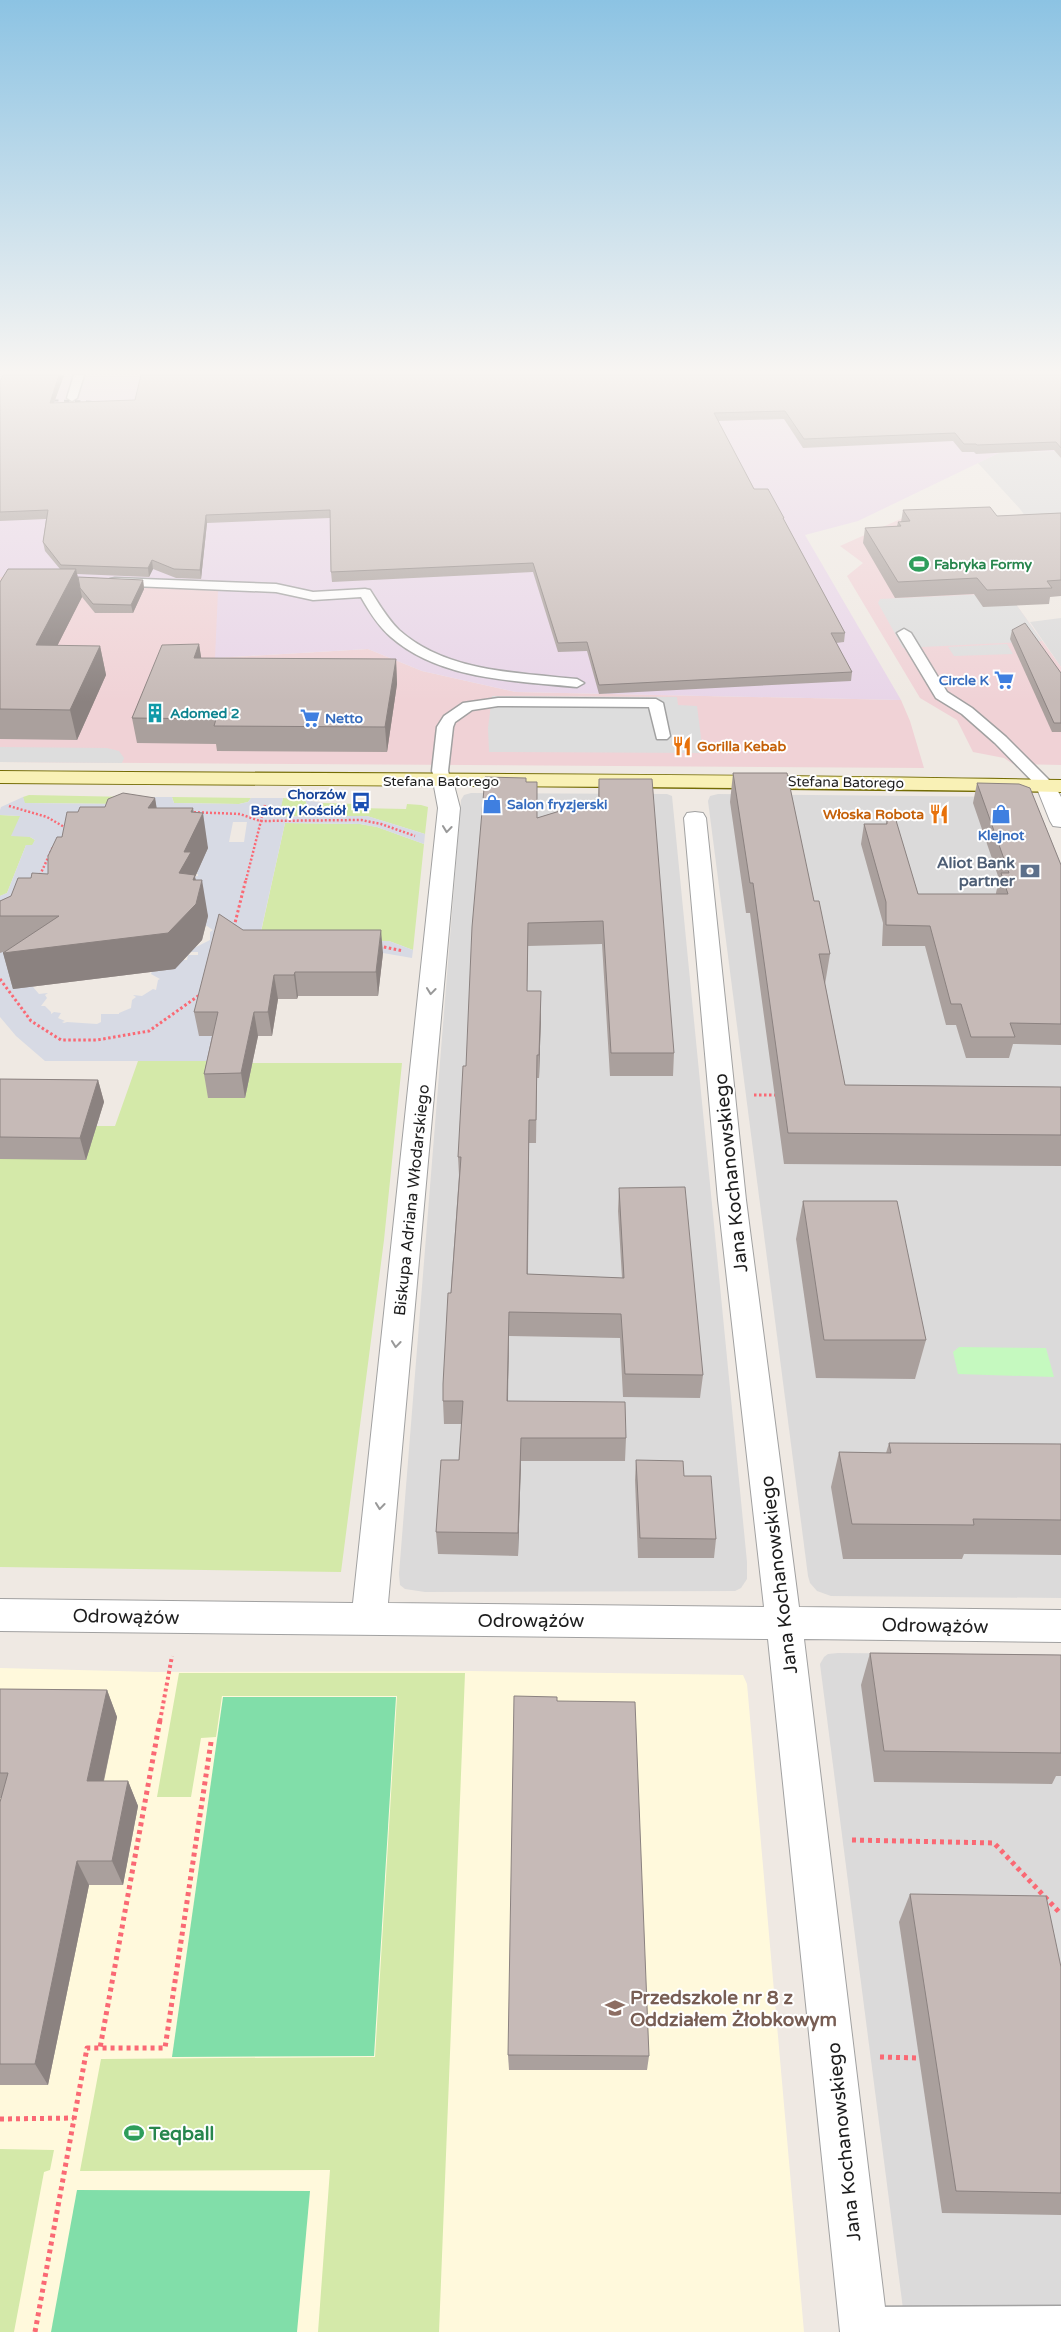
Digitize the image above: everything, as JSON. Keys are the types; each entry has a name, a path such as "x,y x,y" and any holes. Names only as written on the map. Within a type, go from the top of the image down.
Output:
{"street":[{"name":"Stefana Batorego","path":"0,777 443,782 787,781 1054,786"},
{"name":"Biskupa Adriana Włodarskiego","path":"369,1619 449,808 443,782"},
{"path":"1054,786 1061,821"},
{"name":"Jana Kochanowskiego","path":"695,818 732,1200 784,1623 864,2329"},
{"name":"Odrowążów","path":"0,1615 1061,1626"}],"lane":[{"path":"100,581 276,588 313,596 365,594 377,614 401,638 434,656 479,672 577,684"},
{"path":"904,633 941,695 949,702 970,713 1054,786"},
{"path":"443,782 440,771 445,725 455,713 473,704 498,702 656,703 662,736"},
{"path":"864,2329 1061,2325"}],"path":[{"path":"234,927 265,803"},
{"path":"7,806 47,817 68,829 62,836"},
{"path":"180,812 240,814 260,821 361,820 381,824 422,838"},
{"path":"39,876 50,852 56,844"},
{"path":"372,946 405,952"},
{"path":"0,979 31,1021 61,1040 97,1040 149,1031 206,990"},
{"path":"752,1095 782,1095"},
{"path":"100,2048 172,1656"},
{"path":"35,2332 87,2048 165,2048 211,1742"},
{"path":"852,1840 994,1843 1061,1914"},
{"path":"880,2057 919,2058"},
{"path":"0,2119 74,2118"}],"shaded area":[{"path":"0,484 935,484 858,521 805,535 901,700 516,692 422,671 368,649 215,658 218,591 0,577"},
{"path":"997,484 1061,484 1061,565 1020,509"},
{"path":"952,515 1061,667 1061,765 1013,764 1004,758 973,752 957,720 920,698 847,576 863,563 840,546 905,517"},
{"path":"0,577 219,591 216,658 368,649 422,671 516,692 901,700 910,721 924,768 0,762"},
{"path":"1008,593 1042,641 903,648 878,603 880,599"},
{"path":"1061,618 1061,667 1030,622"},
{"path":"1007,644 1013,654 954,656 948,647"},
{"path":"492,696 677,697 678,705 697,706 703,753 489,752 488,728"},
{"path":"0,747 107,748 119,751 124,758 122,763 0,762"},
{"path":"471,793 667,794 672,796 747,1562 747,1579 741,1588 735,1591 425,1592 405,1589 400,1585 399,1574 461,800 464,795"},
{"path":"718,794 1015,797 1036,804 1038,807 1061,864 1061,1598 831,1596 817,1591 810,1583 708,801 710,796"},
{"path":"23,797 25,803 121,804 131,797 172,797 174,803 239,804 248,802 251,798 283,798 279,817 305,816 303,812 310,810 305,800 323,803 322,811 327,816 367,816 425,834 424,844 377,827 360,824 285,823 259,940 389,941 413,950 412,958 383,953 258,954 199,1036 256,1036 214,1061 45,1061 16,1036 0,1017 0,896 7,893 26,845 32,845 35,840 30,837 11,836 20,816 0,815 1,807","holes":["233,822 247,822 244,842 229,842","202,860 190,874 198,874 198,876 189,877 204,924 213,930 210,932 210,940 196,947 195,945 190,952 198,952 198,955 188,955 187,960 180,960 152,971 151,974 160,979 158,980 156,990 153,989 142,996 133,995 136,997 132,1000 131,1008 119,1014 101,1014 101,1022 97,1024 64,1023 62,1022 65,1021 58,1018 61,1013 54,1012 51,1014 45,1006 41,1006 47,998 45,995 48,993 39,994 33,987 29,987"]},
{"path":"828,1654 1061,1655 1061,2332 906,2332 820,1664"},
{"path":"0,1668 156,1672 468,1671 743,1675 747,1684 804,2332 0,2332"}],"green space":[{"path":"29,795 131,797 121,804 24,803 23,797"},
{"path":"172,797 251,798 248,802 239,804 174,803"},
{"path":"283,798 305,800 310,811 305,816 278,817"},
{"path":"323,803 357,804 357,808 406,809 407,804 428,807 425,834 367,816 327,816 322,811"},
{"path":"0,815 21,816 30,837 35,840 33,845 26,845 7,893 0,896"},
{"path":"285,823 360,824 377,827 424,844 413,950 389,941 259,941"},
{"path":"138,1061 214,1061 209,1098 245,1097 252,1063 402,1063 384,1240 341,1572 0,1567 0,1155 86,1159 96,1126 115,1126"},
{"path":"959,1347 1046,1348 1054,1377 958,1374 953,1352"},
{"path":"179,1673 465,1673 439,2332 318,2332 330,2170 80,2171 101,2059 375,2057 397,1696 222,1696 216,1737 201,1738 191,1797 157,1797"},
{"path":"223,1697 396,1697 374,2056 172,2057"},
{"path":"0,2149 54,2150 50,2170 44,2172 14,2332 0,2332"},
{"path":"77,2190 310,2191 297,2332 51,2332"}],"building":[{"path":"0,484 751,484 754,489 768,489 784,518 845,633 831,633 852,672 599,685 587,642 558,643 533,563 331,572 330,510 206,515 200,570 174,569 152,560 148,568 61,565 43,542 48,510 0,512"},
{"path":"990,507 997,516 1061,513 1061,580 1047,581 1052,588 987,590 977,578 898,582 865,528 901,526 898,522 910,521 903,510"},
{"path":"8,569 76,569 36,645 100,646 70,710 0,709 0,582"},
{"path":"78,577 143,580 131,605 93,604 80,588"},
{"path":"1025,623 1061,673 1061,723 1054,723 1012,630"},
{"path":"199,644 194,658 396,659 385,727 214,726 216,719 132,718 162,645"},
{"path":"733,773 787,773 814,901 819,901 830,954 819,954 845,1085 1061,1087 1061,1135 788,1133 753,883 750,883"},
{"path":"485,777 526,778 526,782 537,782 537,818 599,799 599,779 652,779 674,1053 611,1053 603,921 528,923 527,991 541,991 539,1055 537,1055 536,1120 529,1120 527,1274 624,1278 619,1188 685,1187 703,1375 625,1374 621,1314 509,1312 507,1401 625,1402 626,1438 521,1438 518,1533 436,1532 441,1460 459,1460 463,1401 443,1401 443,1384 448,1293 451,1293 461,1157 458,1157 463,1066 466,1066 472,927"},
{"path":"977,783 1019,784 1030,788 1061,865 1061,1024 1010,1023 1015,1037 971,1037 961,1004 951,1004 930,926 886,925 886,902 864,824 887,824 887,819 895,817 918,894 1008,894 1001,873 1009,873"},
{"path":"123,793 155,798 148,808 193,808 191,812 203,813 184,852 191,852 179,873 195,875 193,880 202,880 196,904 168,933 3,953 59,916 0,916 0,901 11,896 18,878 31,878 32,873 48,874 48,856 57,837 62,837 67,812 78,812 80,807 105,807 108,799"},
{"path":"219,914 243,930 381,930 376,972 295,972 294,975 274,975 268,1012 254,1012 241,1073 204,1074 218,1012 194,1012"},
{"path":"0,1079 98,1080 80,1138 0,1137"},
{"path":"803,1201 897,1201 926,1340 824,1340"},
{"path":"889,1443 1061,1444 1061,1520 973,1519 974,1525 852,1524 839,1452 891,1453"},
{"path":"636,1460 683,1461 684,1476 711,1476 716,1539 640,1538"},
{"path":"870,1653 1061,1655 1061,1753 884,1751"},
{"path":"0,1689 107,1690 87,1781 128,1781 112,1861 77,1861 35,2064 0,2064 0,1802 8,1773 0,1773"},
{"path":"514,1696 557,1697 557,1701 635,1702 649,2056 508,2055"},
{"path":"910,1894 1046,1896 1061,1967 1061,2193 956,2191"}],"place":[{"name":"Fabryka Formy","path":"919,564"},
{"name":"Circle K","path":"1004,680"},
{"name":"Adomed 2","path":"155,713"},
{"name":"Netto","path":"310,718"},
{"name":"Gorilla Kebab","path":"682,746"},
{"name":"Chorzów Batory Kościół","path":"361,802"},
{"name":"Salon fryzjerski","path":"492,804"},
{"name":"Włoska Robota","path":"939,814"},
{"name":"Klejnot","path":"1001,814"},
{"name":"Aliot Bank partner","path":"1030,871"},
{"name":"Przedszkole nr 8 z Oddziałem Żłobkowym","path":"615,2008"},
{"name":"Teqball","path":"134,2133"}]}
